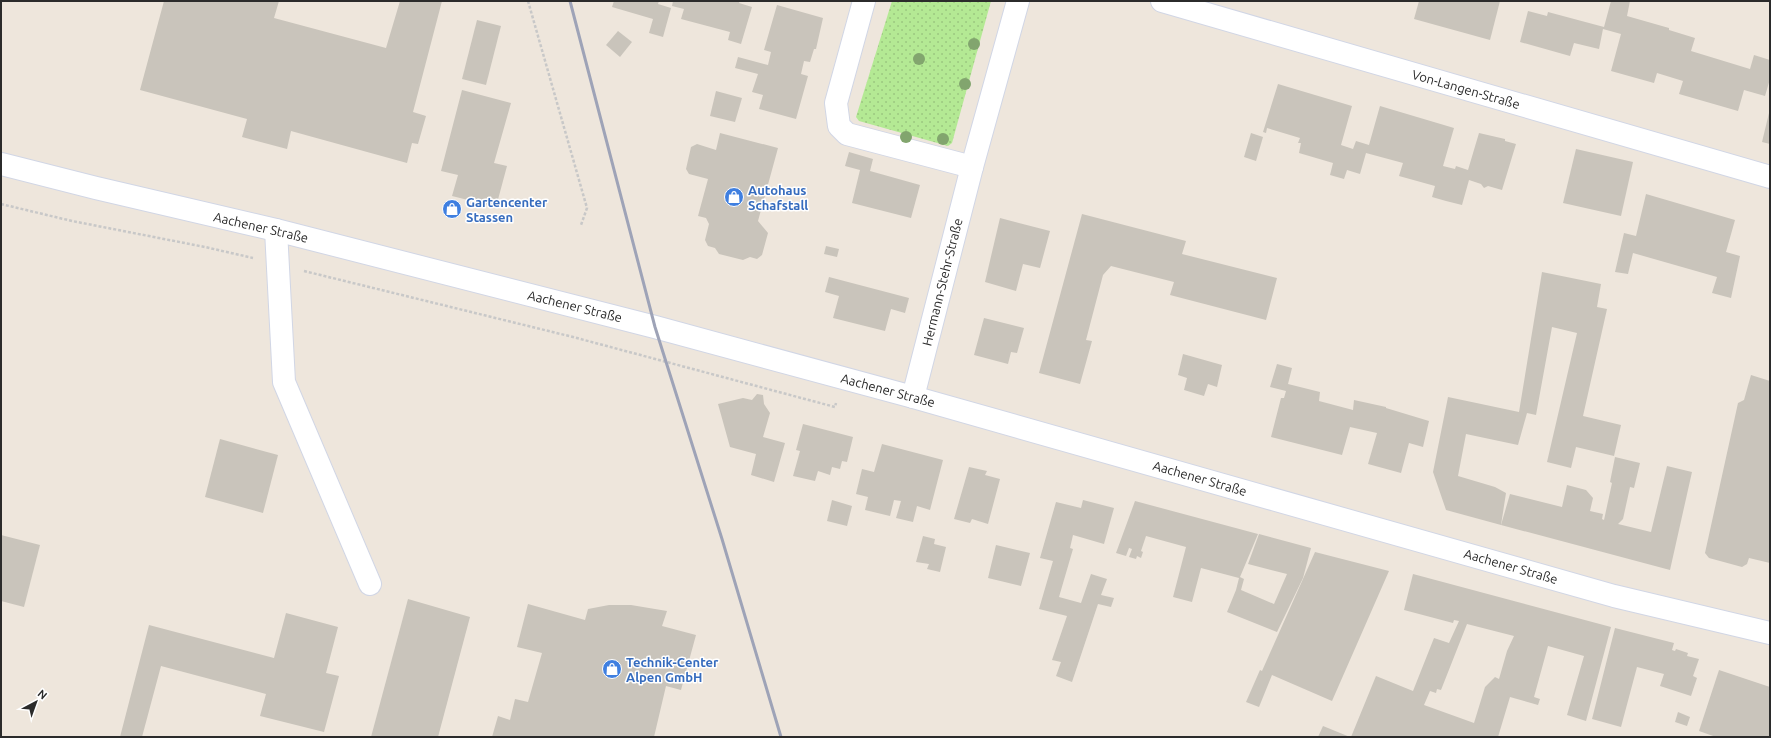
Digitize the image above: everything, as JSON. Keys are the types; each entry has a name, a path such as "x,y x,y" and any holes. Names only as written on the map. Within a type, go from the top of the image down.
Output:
{"street":[{"path":"864,1 836,103 839,126 847,134 972,167"},
{"name":"Hermann-Stehr-Straße","path":"913,397 972,167 1018,1"},
{"name":"Von-Langen-Straße","path":"1162,1 1214,8 1770,177"},
{"name":"Aachener Straße","path":"1,164 103,190 276,230 655,327 913,397 1614,596 1770,633"},
{"path":"276,230 284,382 370,584"}],"path":[{"path":"528,1 587,208 581,225"},
{"path":"1,204 72,221 205,247 277,264 573,337 835,408 843,378"}],"green space":[{"path":"892,1 991,1 952,143 948,146 859,121 856,117"}],"building":[{"path":"164,1 279,1 274,18 386,48 400,1 442,1 413,112 426,116 418,144 412,143 407,163 291,131 287,149 242,137 247,119 140,90"},
{"path":"614,1 659,1 658,4 671,8 663,37 649,33 653,19 612,7"},
{"path":"673,1 740,1 739,3 752,7 741,44 728,40 730,32 681,19 684,9 672,6"},
{"path":"1419,1 1500,1 1490,40 1414,19"},
{"path":"1611,1 1630,1 1627,16 1669,28 1669,30 1695,38 1691,51 1750,69 1754,55 1770,60 1770,79 1765,96 1744,90 1738,111 1679,94 1683,81 1657,73 1654,83 1611,71 1621,34 1603,29 1599,49 1574,43 1570,56 1520,42 1528,11 1547,16 1548,12 1604,27"},
{"path":"777,5 823,18 816,49 814,49 810,62 804,61 801,74 808,76 796,119 759,109 763,95 752,92 758,74 735,68 738,57 768,65 771,52 764,50"},
{"path":"477,20 501,26 486,85 462,79"},
{"path":"618,31 632,42 620,57 606,45"},
{"path":"1278,84 1352,106 1341,145 1353,149 1356,141 1369,145 1380,106 1454,128 1443,166 1455,169 1456,166 1468,170 1479,133 1505,139 1505,141 1516,144 1502,190 1488,186 1484,188 1481,184 1469,180 1462,205 1446,201 1432,197 1435,186 1399,176 1403,163 1366,153 1360,174 1347,170 1344,179 1330,175 1333,163 1299,153 1301,143 1298,143 1300,138 1267,128 1266,133 1263,132"},
{"path":"462,90 511,103 494,163 507,166 496,207 452,196 458,175 441,171"},
{"path":"716,91 742,98 735,122 710,116"},
{"path":"1770,113 1770,144 1762,142"},
{"name":"Autohaus Schafstall","path":"720,133 778,148 758,221 768,233 762,255 757,259 750,257 743,260 719,254 715,248 708,246 705,240 709,224 706,218 698,216 708,179 689,174 686,169 691,147 697,144 716,150"},
{"path":"1251,133 1263,137 1256,161 1244,157"},
{"path":"1576,149 1633,162 1621,216 1563,203"},
{"path":"849,152 873,159 870,171 920,185 911,218 852,203 860,170 845,166"},
{"path":"1646,194 1735,220 1726,252 1740,256 1731,298 1712,293 1717,277 1633,253 1628,274 1615,272 1624,233 1636,236"},
{"path":"1082,214 1186,241 1182,254 1277,278 1266,320 1170,295 1174,282 1111,266 1103,275 1086,340 1092,341 1080,384 1039,373"},
{"path":"1000,218 1050,231 1040,268 1023,264 1016,291 985,282"},
{"path":"826,246 839,249 837,257 824,254"},
{"path":"1542,272 1601,284 1597,307 1607,309 1583,416 1621,425 1614,456 1576,447 1571,468 1547,462 1577,333 1552,327 1536,415 1527,413 1518,445 1466,434 1458,476 1495,487 1506,493 1501,525 1446,510 1433,472 1448,397 1519,412"},
{"path":"829,277 909,298 905,313 891,309 885,331 833,318 839,296 825,292"},
{"path":"984,318 1024,328 1017,353 1011,352 1008,364 974,355"},
{"path":"1183,354 1222,365 1217,387 1208,384 1204,396 1184,390 1187,378 1178,375"},
{"path":"1277,364 1292,368 1288,384 1320,392 1319,401 1353,410 1354,400 1386,407 1429,421 1423,447 1409,443 1401,473 1368,464 1377,433 1350,427 1342,455 1271,437 1281,398 1284,398 1286,391 1270,387"},
{"path":"1751,375 1770,381 1770,563 1749,558 1747,564 1742,567 1709,558 1705,553 1738,403 1744,400"},
{"path":"757,394 763,395 764,404 770,413 763,437 785,443 774,482 751,475 756,454 730,447 718,404 743,398 752,400"},
{"path":"803,424 853,437 847,462 842,461 840,469 832,467 830,475 818,471 815,481 793,476 800,451 796,450"},
{"path":"220,439 278,455 263,513 205,497"},
{"path":"882,444 943,460 930,510 917,506 913,522 896,518 901,501 894,500 890,516 865,510 868,497 856,494 862,469 874,472"},
{"path":"1615,457 1640,463 1634,488 1630,487 1623,519 1618,524 1651,532 1667,466 1692,472 1670,570 1501,525 1510,494 1562,507 1567,485 1586,490 1593,498 1590,511 1603,514 1602,519 1604,520 1612,483 1610,482"},
{"path":"969,467 987,471 985,475 1000,479 988,524 972,519 970,523 954,519"},
{"path":"832,500 852,506 847,526 827,521"},
{"path":"1083,500 1114,508 1104,544 1073,535 1070,548 1073,549 1059,597 1081,603 1091,574 1107,579 1101,595 1114,598 1111,607 1098,604 1072,682 1056,676 1061,662 1052,660 1067,616 1039,609 1053,561 1040,558 1056,502 1081,508"},
{"path":"1135,501 1258,534 1240,577 1244,579 1241,590 1274,604 1287,574 1248,564 1259,534 1311,548 1303,578 1277,632 1227,612 1239,578 1201,568 1192,602 1173,597 1186,547 1146,536 1141,551 1143,552 1141,558 1137,556 1136,559 1129,557 1132,549 1129,548 1126,556 1116,553"},
{"path":"1,535 40,545 24,607 1,601"},
{"path":"923,536 935,539 934,544 946,547 940,572 927,569 929,564 916,562"},
{"path":"996,545 1030,553 1021,586 988,578"},
{"path":"1315,552 1389,571 1332,701 1272,675 1259,707 1246,702 1260,670 1262,671"},
{"path":"1413,574 1611,627 1586,721 1567,715 1584,656 1548,646 1534,697 1540,699 1538,705 1510,697 1498,737 1351,737 1376,676 1413,691 1434,638 1449,643 1459,621 1454,620 1453,623 1404,610","holes":["1467,624 1514,636 1507,651 1499,679 1495,677 1485,687 1474,723 1424,705 1430,691 1436,693 1437,689 1441,690"]},
{"path":"408,599 470,617 438,737 371,737"},
{"name":"Technik-Center Alpen GmbH","path":"528,604 585,620 588,609 609,605 631,605 667,611 662,626 696,635 681,690 666,686 654,737 492,737 498,716 510,720 515,699 528,702 542,653 517,647"},
{"path":"286,613 338,627 326,673 339,676 324,732 260,716 266,694 161,666 142,737 120,737 149,625 274,658"},
{"path":"1615,628 1674,643 1672,650 1675,651 1676,649 1688,653 1687,656 1699,659 1693,676 1697,678 1691,696 1660,686 1664,674 1637,667 1621,727 1592,719"},
{"path":"1719,670 1770,687 1770,737 1716,737 1699,731"},
{"path":"1678,712 1690,717 1687,726 1675,722"},
{"path":"1323,726 1350,737 1318,737"}],"railway":[{"path":"570,1 655,327 722,539 781,737"}],"place":[{"name":"Autohaus Schafstall","path":"734,197"},
{"name":"Gartencenter Stassen","path":"452,209"},
{"name":"Technik-Center Alpen GmbH","path":"612,669"}]}
